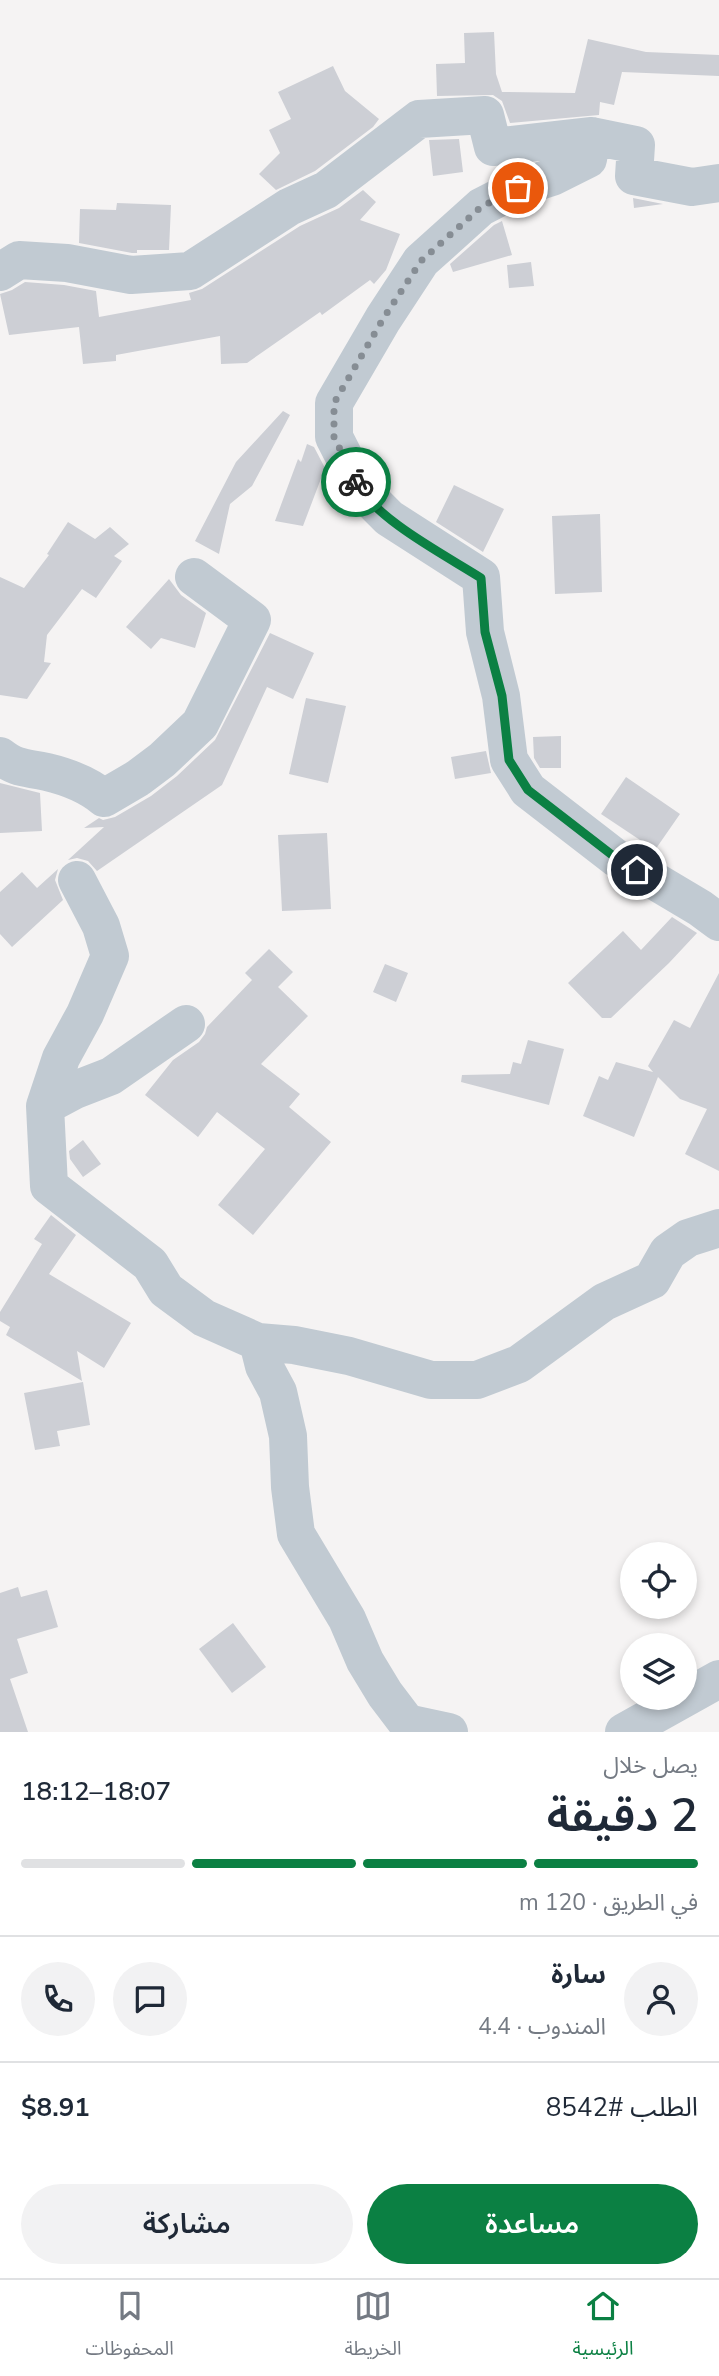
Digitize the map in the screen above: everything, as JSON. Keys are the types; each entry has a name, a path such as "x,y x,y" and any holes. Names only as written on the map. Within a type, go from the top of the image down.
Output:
{"street":[{"path":"0,272 19,260 67,263 131,275 190,271 289,207 326,190 419,120 485,115 493,147 592,136 636,145 634,176 692,187 719,183"},
{"path":"592,136 588,159 552,177 518,188 481,207 421,261 383,319 334,403 334,437 360,490 389,518 481,578 485,632 502,696 509,760 528,790 616,858 701,908 719,922"},
{"path":"0,755 13,766 47,772 89,786 103,798 138,778 162,760 200,724 252,620 194,578"},
{"path":"77,880 101,926 110,956 85,1014 61,1058 45,1106 49,1186 150,1264 166,1290 204,1318 258,1342 294,1345 349,1356 431,1380 477,1380 519,1364 604,1302 652,1280 668,1252 688,1238 719,1228"},
{"path":"45,1106 75,1090 111,1076 186,1024"},
{"path":"258,1342 264,1366 278,1392 288,1436 296,1534 347,1619 365,1661 384,1694 407,1723 449,1732"},
{"path":"624,1732 719,1679"}],"building":[{"path":"494,32 496,74 502,92 575,93 588,39 646,52 719,55 719,76 622,72 614,105 600,102 599,115 510,123 502,101 493,95 437,96 436,64 465,63 464,33"},
{"path":"333,66 345,91 379,119 373,127 315,171 276,190 259,174 280,153 269,130 291,119 278,92"},
{"path":"459,139 463,172 433,176 429,140"},
{"path":"363,190 376,202 360,220 400,234 386,270 374,284 370,280 322,315 320,312 247,363 221,364 220,336 116,355 116,361 83,364 79,327 9,335 0,294 25,282 96,291 99,317 191,300 189,293 202,289 300,226 339,208"},
{"path":"633,198 663,204 634,208"},
{"path":"117,203 171,205 169,250 137,250 137,253 132,253 79,243 80,209 116,210"},
{"path":"502,221 512,255 453,272 450,264"},
{"path":"531,262 534,286 509,288 507,265"},
{"path":"283,411 290,415 252,486 230,504 219,554 195,541 236,462"},
{"path":"307,444 314,447 325,468 303,526 275,521 298,459 301,462"},
{"path":"454,485 504,509 483,552 436,522"},
{"path":"600,514 602,592 555,594 552,516"},
{"path":"68,522 95,539 110,527 129,544 114,556 122,561 96,598 82,589 47,635 44,662 51,663 27,699 0,695 0,577 24,588 49,555 47,554"},
{"path":"169,579 181,595 206,613 195,648 161,638 151,649 126,627"},
{"path":"270,633 314,653 293,699 267,687 222,785 97,871 88,861 77,858 68,860 104,827 84,828 99,818 103,820 115,817 151,796 215,740"},
{"path":"306,698 346,706 328,783 289,774"},
{"path":"561,736 561,768 540,768 534,758 533,737"},
{"path":"486,751 491,773 455,779 451,757"},
{"path":"626,777 680,814 655,850 601,814"},
{"path":"0,783 40,793 42,831 0,833"},
{"path":"327,833 331,909 282,911 278,835"},
{"path":"58,869 55,880 63,900 12,947 0,934 0,892 22,872 37,888"},
{"path":"672,917 697,933 611,1018 602,1018 568,983 623,931 641,950"},
{"path":"269,949 293,972 278,987 308,1016 261,1064 300,1094 289,1107 331,1142 253,1235 218,1205 265,1149 217,1112 198,1137 145,1095 173,1060 199,1042 207,1027 252,980 245,973"},
{"path":"385,964 408,973 396,1002 373,992"},
{"path":"719,973 719,1171 685,1154 707,1109 680,1099 658,1077 634,1137 583,1116 599,1076 608,1080 616,1062 653,1072 648,1066 674,1020 690,1028"},
{"path":"528,1040 564,1049 549,1105 461,1082 462,1075 510,1074 513,1062 521,1064"},
{"path":"83,1140 101,1164 83,1177 70,1159 69,1151"},
{"path":"51,1215 76,1235 49,1274 131,1323 104,1368 77,1351 82,1381 6,1335 10,1327 0,1321 0,1312 42,1244 34,1239"},
{"path":"83,1382 90,1425 57,1431 60,1446 35,1450 24,1393"},
{"path":"18,1587 21,1597 47,1590 58,1627 17,1639 28,1673 10,1679 28,1732 0,1732 0,1593"},
{"path":"233,1623 266,1667 232,1693 199,1649"}],"way so far":[{"path":"356,482 334,437 334,403 383,319 421,261 481,207 518,188"}],"route":[{"path":"356,482 360,490 389,518 481,578 485,632 502,696 509,760 528,790 616,858 637,870"}]}
